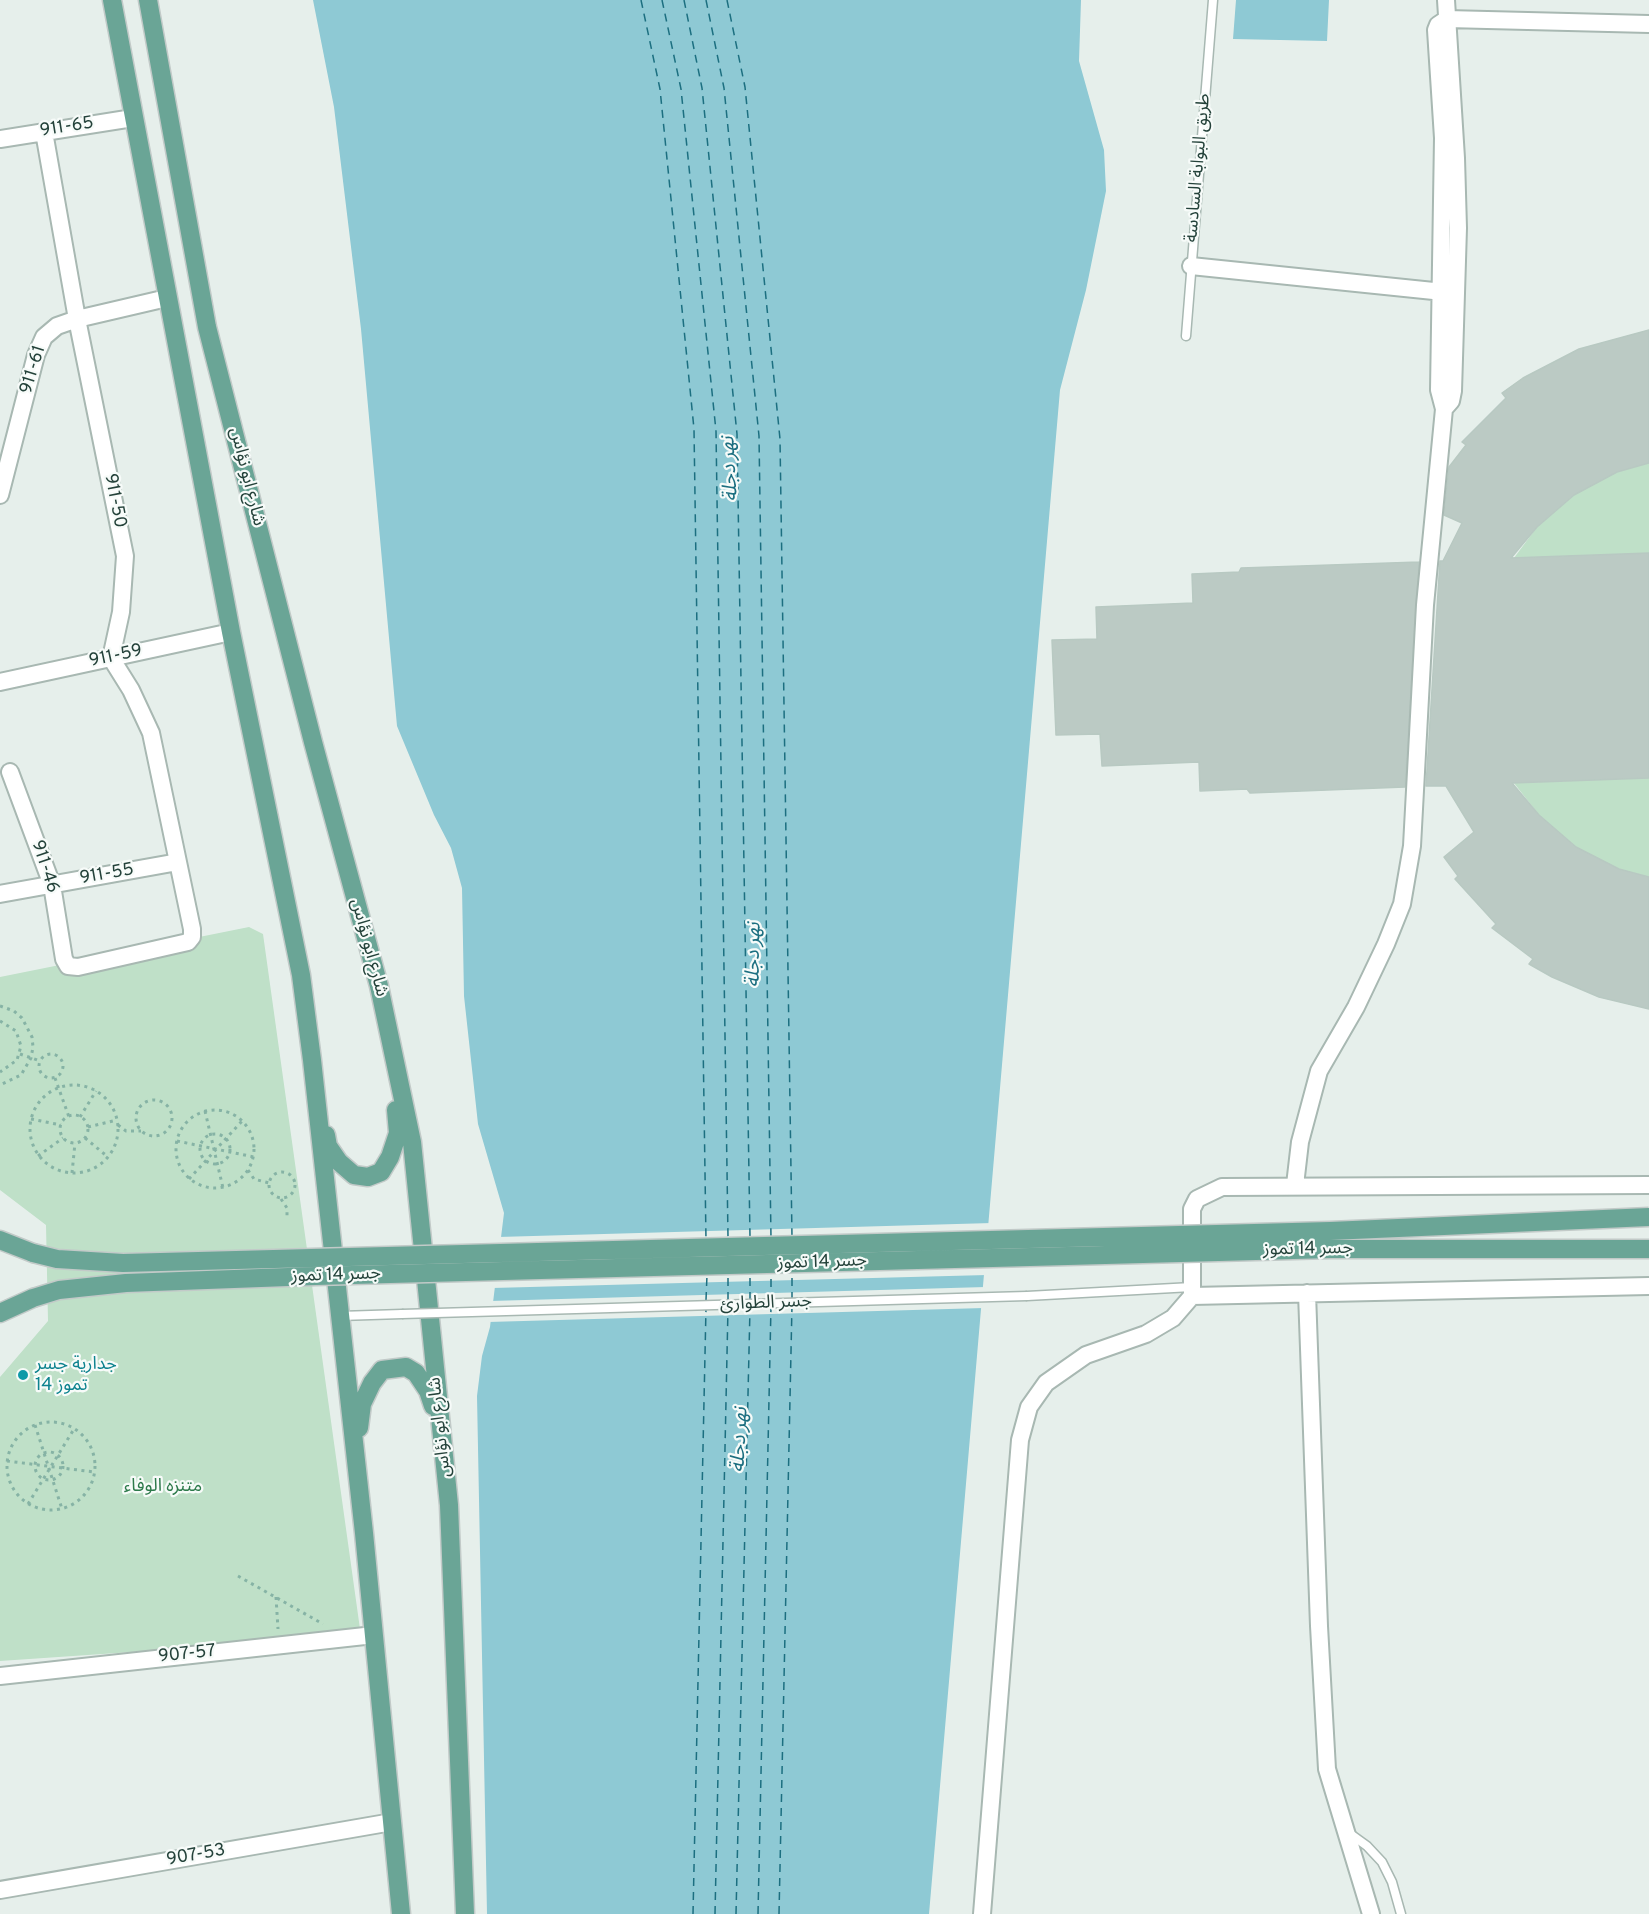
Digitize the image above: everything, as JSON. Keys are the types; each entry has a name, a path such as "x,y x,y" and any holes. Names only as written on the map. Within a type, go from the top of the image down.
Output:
{"main road":[{"path":"112,0 231,632 301,975 364,1533 401,1914"},
{"name":"شارع ابو نؤاس","path":"148,0 207,327 310,731 379,986 412,1142 449,1505 465,1914"},
{"path":"312,1060 328,1146 339,1162 354,1175 368,1177 381,1172 390,1157 398,1132 393,1073 379,986"},
{"name":"جسر 14 تموز","path":"0,1240 33,1253 57,1259 123,1263 1319,1231 1649,1217"},
{"name":"جسر 14 تموز","path":"0,1313 33,1298 59,1290 126,1283 1319,1249 1534,1247 1649,1249"},
{"path":"364,1533 358,1435 362,1404 372,1383 382,1370 406,1367 416,1373 429,1391 436,1414 449,1505"}],"street":[{"path":"1295,1185 1300,1142 1319,1071 1356,1006 1401,904 1412,846 1425,605 1444,409 1451,401 1453,391 1450,292 1456,158 1446,0"},
{"path":"1447,19 1649,24"},
{"name":"911-65","path":"0,138 133,118"},
{"name":"911-50","path":"44,132 77,319 125,556 122,612 111,658"},
{"path":"1191,267 1450,292"},
{"name":"911-61","path":"0,495 36,356 44,337 57,326 77,319 167,298"},
{"name":"911-59","path":"0,682 231,632"},
{"path":"111,658 131,690 151,733 178,862"},
{"name":"911-46","path":"10,772 52,885 64,958 68,966 78,967 188,942 192,937 192,929 178,862"},
{"name":"911-55","path":"0,894 178,862"},
{"path":"982,1914 1020,1440 1029,1407 1046,1383 1086,1355 1155,1328 1173,1318 1192,1292 1192,1209 1197,1199 1222,1187 1649,1185"},
{"path":"1192,1292 1307,1293 1649,1286"},
{"path":"1307,1293 1319,1626 1327,1769 1371,1914"},
{"name":"907-57","path":"0,1676 374,1635"},
{"name":"907-53","path":"0,1890 392,1822"}],"lane":[{"name":"طريق البوابة السادسة","path":"1186,336 1213,0"},
{"name":"جسر الطوارئ","path":"340,1316 1192,1292"},
{"path":"1346,1831 1367,1846 1382,1862 1392,1882 1401,1914"}],"path":[{"path":"0,1006 14,1011 28,1026 32,1036 31,1058 21,1075 0,1085"},
{"path":"0,1021 16,1030 20,1038 20,1054 13,1065 0,1072"},
{"path":"20,1054 40,1061"},
{"path":"48,1054 59,1058 63,1069 55,1078 43,1076 39,1069 40,1061 48,1054"},
{"path":"55,1078 69,1117"},
{"path":"74,1085 96,1091 113,1109 118,1125 117,1139 108,1156 92,1169 72,1173 59,1171 38,1156 31,1138 31,1119 40,1100 58,1088 74,1085"},
{"path":"80,1117 96,1091"},
{"path":"118,1125 126,1131 141,1131 152,1136 159,1136 169,1129 172,1123 172,1112 165,1102 148,1100 136,1113 137,1125 141,1131"},
{"path":"218,1110 231,1113 250,1131 254,1144 254,1157 248,1170 234,1184 223,1188 205,1188 189,1179 178,1162 179,1133 194,1116 205,1111 218,1110"},
{"path":"205,1111 223,1188"},
{"path":"61,1125 69,1117 80,1117"},
{"path":"80,1117 88,1127"},
{"path":"31,1119 61,1125"},
{"path":"88,1127 117,1120"},
{"path":"189,1179 242,1121"},
{"path":"172,1123 179,1133"},
{"path":"61,1125 63,1138"},
{"path":"63,1138 75,1143 85,1138 88,1127"},
{"path":"206,1161 218,1164 225,1160 230,1152 226,1138 219,1134 211,1134"},
{"path":"201,1146 211,1134"},
{"path":"38,1156 63,1138"},
{"path":"85,1138 108,1156"},
{"path":"177,1141 254,1157"},
{"path":"72,1173 75,1143"},
{"path":"201,1146 206,1161"},
{"path":"248,1170 254,1179 269,1183"},
{"path":"269,1183 278,1172 287,1172 293,1177 295,1190 289,1197 280,1198"},
{"path":"269,1183 272,1194 280,1198 287,1208 287,1217"},
{"path":"58,1422 74,1429 90,1447 94,1472 87,1491 81,1499 63,1509 41,1509 28,1504 12,1487 7,1461 9,1452 19,1435 34,1425 58,1422"},
{"path":"34,1425 63,1509"},
{"path":"28,1504 74,1429"},
{"path":"44,1453 58,1455 63,1468 60,1474 53,1479 43,1478 38,1473 36,1464 39,1456 44,1453"},
{"path":"7,1461 94,1472"},
{"path":"238,1576 348,1638"},
{"path":"276,1598 278,1645"}],"green space":[{"path":"1649,463 1649,553 1514,558 1537,527 1574,495 1617,472"},
{"path":"1649,778 1649,877 1619,869 1576,847 1539,815 1514,783"},
{"name":"متنزه الوفاء","path":"249,927 263,934 360,1629 278,1642 0,1661 0,1377 48,1321 46,1225 0,1190 0,977"}],"water":[{"name":"نهر دجلة","path":"313,0 1081,0 1079,61 1104,150 1106,191 1086,290 1060,390 929,1914 487,1914 477,1396 482,1356 490,1327 504,1213 478,1124 464,996 462,888 451,848 434,815 397,726 361,329 334,107"},
{"path":"1236,0 1329,0 1327,41 1233,39"}],"pier":[{"path":"992,1223 987,1275 492,1288 498,1237"},
{"path":"986,1287 984,1308 488,1322 490,1301"}],"building":[{"path":"1649,330 1649,463 1617,472 1574,495 1537,527 1511,558 1649,553 1649,778 1512,783 1539,815 1576,847 1619,869 1649,877 1649,1009 1599,997 1552,977 1529,964 1533,959 1492,928 1496,924 1455,879 1458,876 1444,857 1474,832 1446,786 1426,786 1440,561 1443,561 1462,523 1444,515 1449,467 1466,445 1462,442 1506,398 1502,393 1523,378 1579,349"},
{"path":"1419,562 1405,787 1250,793 1247,789 1200,791 1199,762 1102,766 1100,734 1056,735 1052,640 1097,639 1096,607 1193,603 1192,574 1239,572 1241,568"}],"ferry route":[{"path":"641,0 660,89 694,429 706,1240"},
{"path":"662,0 681,89 716,431 728,1237"},
{"path":"684,0 702,88 737,434 750,1237"},
{"path":"706,0 724,88 759,436 771,1238"},
{"path":"727,0 745,87 780,439 792,1237"},
{"path":"728,1272 728,1300"},
{"path":"750,1272 750,1300"},
{"path":"792,1272 792,1300"},
{"path":"771,1273 771,1301"},
{"path":"706,1300 707,1275"},
{"path":"779,1914 792,1305"},
{"path":"758,1914 771,1306"},
{"path":"693,1914 706,1308"},
{"path":"715,1914 728,1308"},
{"path":"736,1914 750,1308"}],"place":[{"name":"جدارية جسر 14 تموز","path":"23,1375"}]}
